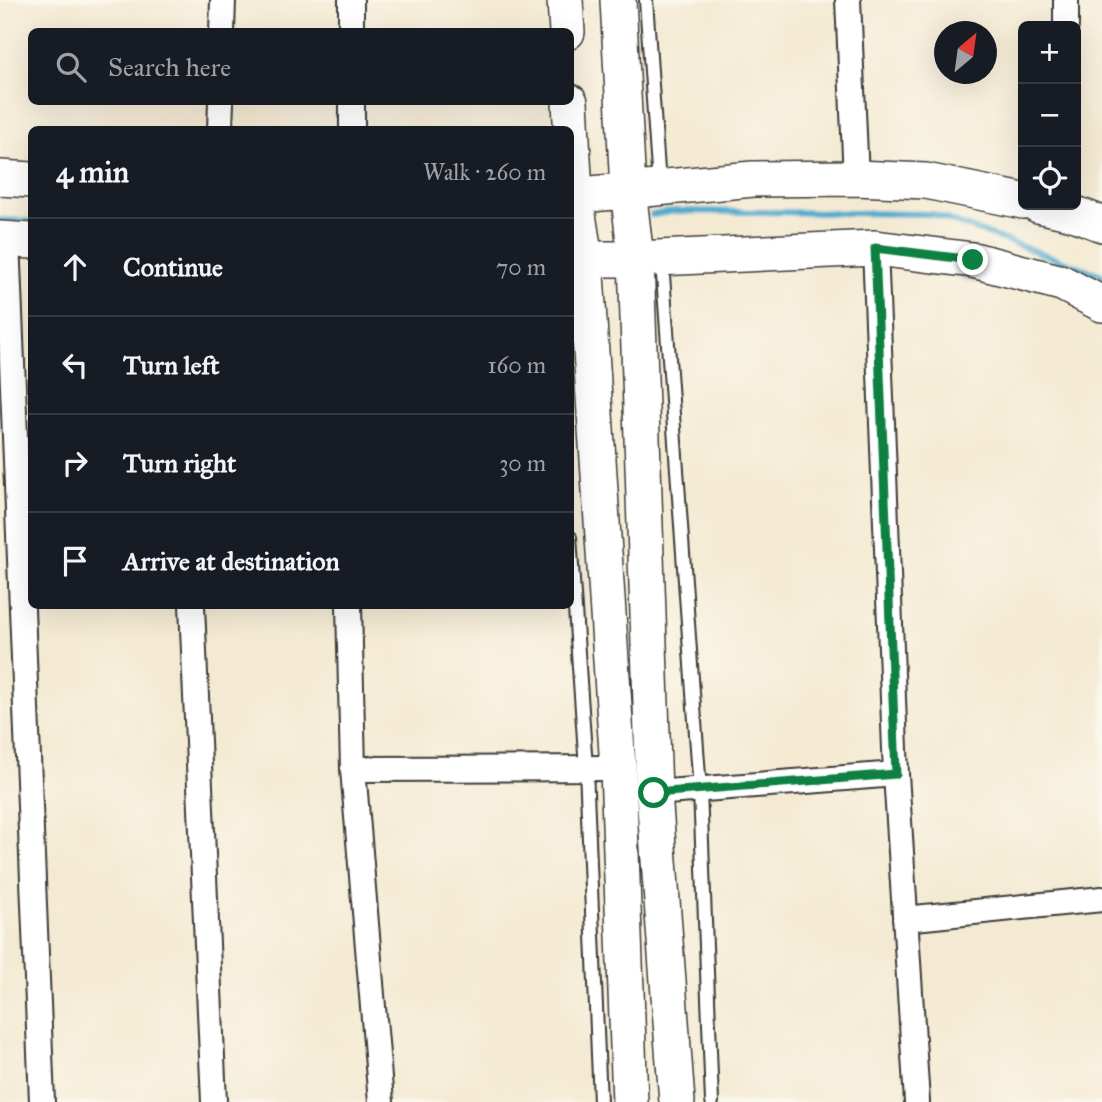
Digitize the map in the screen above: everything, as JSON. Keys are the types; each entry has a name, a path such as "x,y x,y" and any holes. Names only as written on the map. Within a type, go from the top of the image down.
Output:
{"street":[{"path":"222,28 223,0"},
{"path":"351,0 351,28"},
{"path":"565,0 566,28"},
{"path":"618,0 643,188 649,258 654,793 677,1102"},
{"path":"848,0 856,178"},
{"path":"1066,0 1066,21"},
{"path":"220,126 221,105"},
{"path":"352,105 352,126"},
{"path":"570,105 571,126"},
{"path":"0,178 28,180"},
{"path":"574,196 753,180 856,178 926,181 1018,200"},
{"path":"574,209 602,768 630,1102"},
{"path":"1062,210 1082,214"},
{"path":"13,239 42,1102"},
{"path":"578,259 875,248 973,260 1062,283 1102,304"},
{"path":"875,248 896,774 917,1102"},
{"path":"192,609 214,1102"},
{"path":"349,609 353,769 381,1102"},
{"path":"353,769 602,768"},
{"path":"654,793 896,774"},
{"path":"905,919 1102,899"}],"lane":[{"path":"643,188 646,0"},
{"path":"649,258 700,790 712,1102"},
{"path":"574,566 602,768 600,1102"}],"waterway":[{"path":"652,215 675,211 932,214 1102,275"},
{"path":"0,220 28,221"}],"route":[{"path":"654,793 896,774 875,248 973,260"}]}
